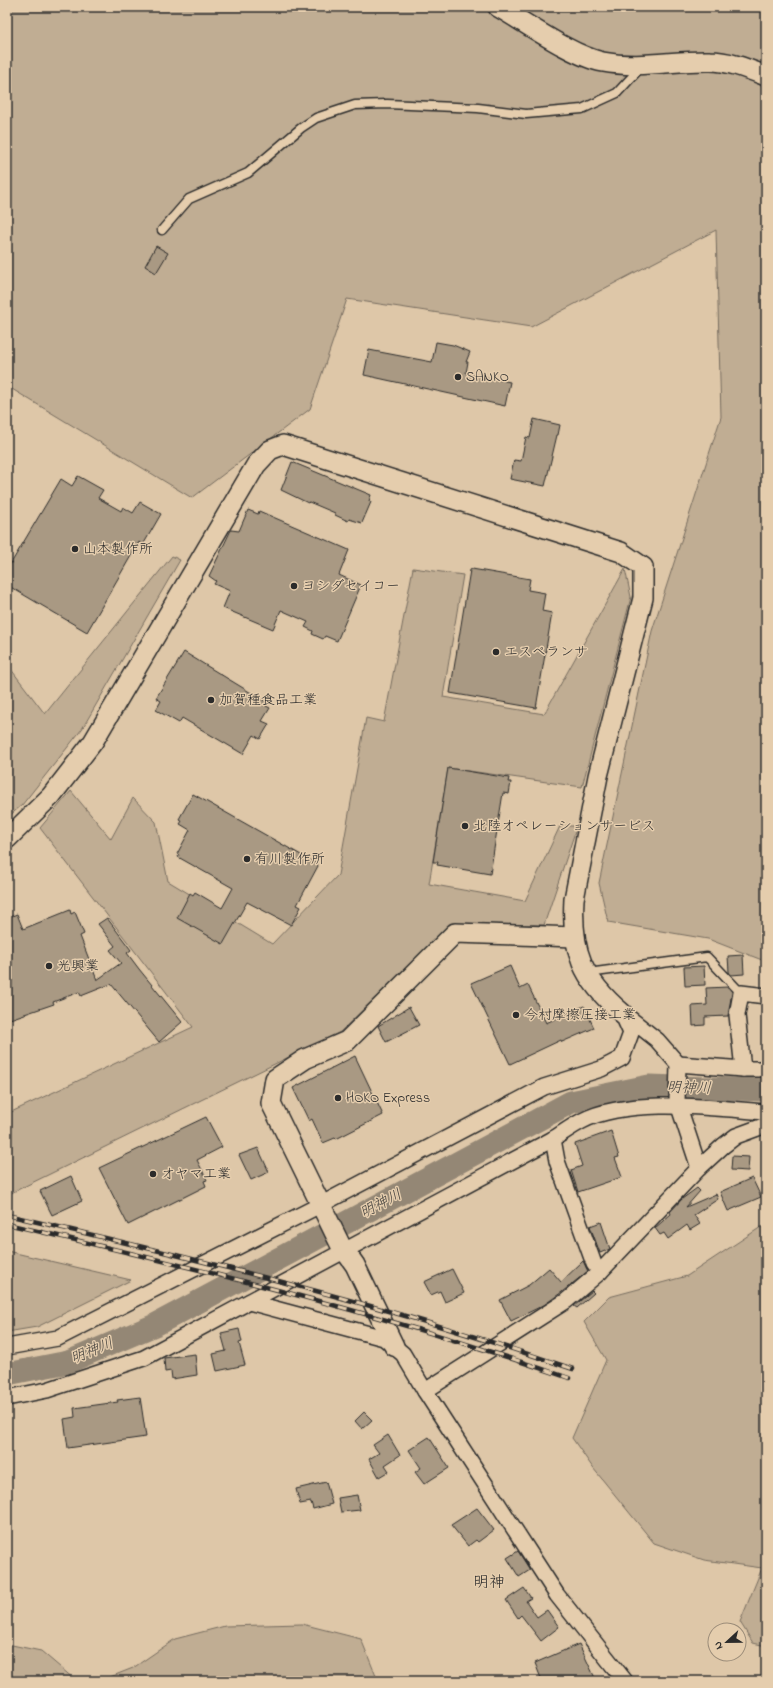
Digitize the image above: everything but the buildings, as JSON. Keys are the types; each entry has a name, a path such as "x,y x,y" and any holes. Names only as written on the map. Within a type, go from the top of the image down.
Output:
{"street":[{"path":"498,7 584,56 602,62 642,66 711,60 738,65 766,76"},
{"path":"7,839 51,796 93,742 256,465 270,450 283,445 621,552 643,567 643,598 598,776 574,899 575,937 579,957 587,973 602,995 657,1040 678,1064 679,1103 699,1168"},
{"path":"394,1346 355,1265 343,1247 323,1210 272,1103 275,1079 305,1059 347,1041 455,933 575,937"},
{"path":"743,1069 737,1015 741,993 766,996"},
{"path":"7,1347 58,1338 323,1210 544,1087 601,1069 622,1058 631,1033 622,1012"},
{"path":"678,1064 743,1069 766,1069"},
{"path":"7,1398 47,1390 144,1358 249,1302 343,1247 553,1139 583,1121 622,1109 679,1103 766,1112"},
{"path":"425,1391 566,1301 600,1272 699,1168 723,1146 736,1136 766,1125"},
{"path":"553,1139 557,1161 594,1264 600,1272"},
{"path":"249,1302 384,1338 403,1354 425,1391 557,1595 625,1681"}],"lane":[{"path":"162,230 189,200 248,173 301,128 316,118 355,105 386,104 478,108 526,114 582,109 617,92 642,66"},
{"path":"587,973 707,958 741,993"}],"shaded area":[{"path":"7,7 766,7 766,955 762,960 708,939 608,922 599,883 652,631 721,417 716,230 531,327 347,299 310,409 192,498 7,386"},
{"path":"172,556 180,560 82,729 22,805 7,818 7,664 45,714"},
{"path":"413,568 463,575 443,697 544,714 625,569 631,597 582,787 448,768 429,884 525,901 560,826 577,826 544,925 451,924 340,1032 7,1195 7,1114 193,1027 40,828 71,791 111,839 133,798 156,822 168,881 272,944 338,875 366,718 384,722"},
{"path":"766,1226 766,1646 753,1643 747,1633 747,1622 740,1622 762,1568 704,1560 654,1543 593,1468 572,1438 606,1360 584,1322 609,1297 687,1276 761,1227"},
{"path":"7,1251 131,1280 37,1327 7,1332"},
{"path":"302,1624 361,1639 378,1681 100,1681 133,1668 175,1639 225,1626"},
{"path":"7,1644 41,1651 74,1679 83,1681 7,1681"}],"waterway":[{"name":"明神川","path":"7,1374 68,1362 155,1325 571,1102 649,1086 766,1090"}],"railway":[{"path":"7,1215 292,1284 433,1324 573,1369"},
{"path":"7,1224 220,1275 361,1313 431,1333 569,1378"}],"place":[{"name":"SANKO","path":"458,377"},
{"name":"山本製作所","path":"75,549"},
{"name":"ヨシダセイコー","path":"294,586"},
{"name":"エスペランサ","path":"496,652"},
{"name":"加賀種食品工業","path":"211,700"},
{"name":"北陸オペレーションサービス","path":"465,826"},
{"name":"有川製作所","path":"247,859"},
{"name":"光興業","path":"49,966"},
{"name":"今村摩擦圧接工業","path":"516,1015"},
{"name":"HOKO Express","path":"338,1098"},
{"name":"オヤマ工業","path":"153,1174"}],"district":[{"name":"明神","path":"489,1583"}]}
